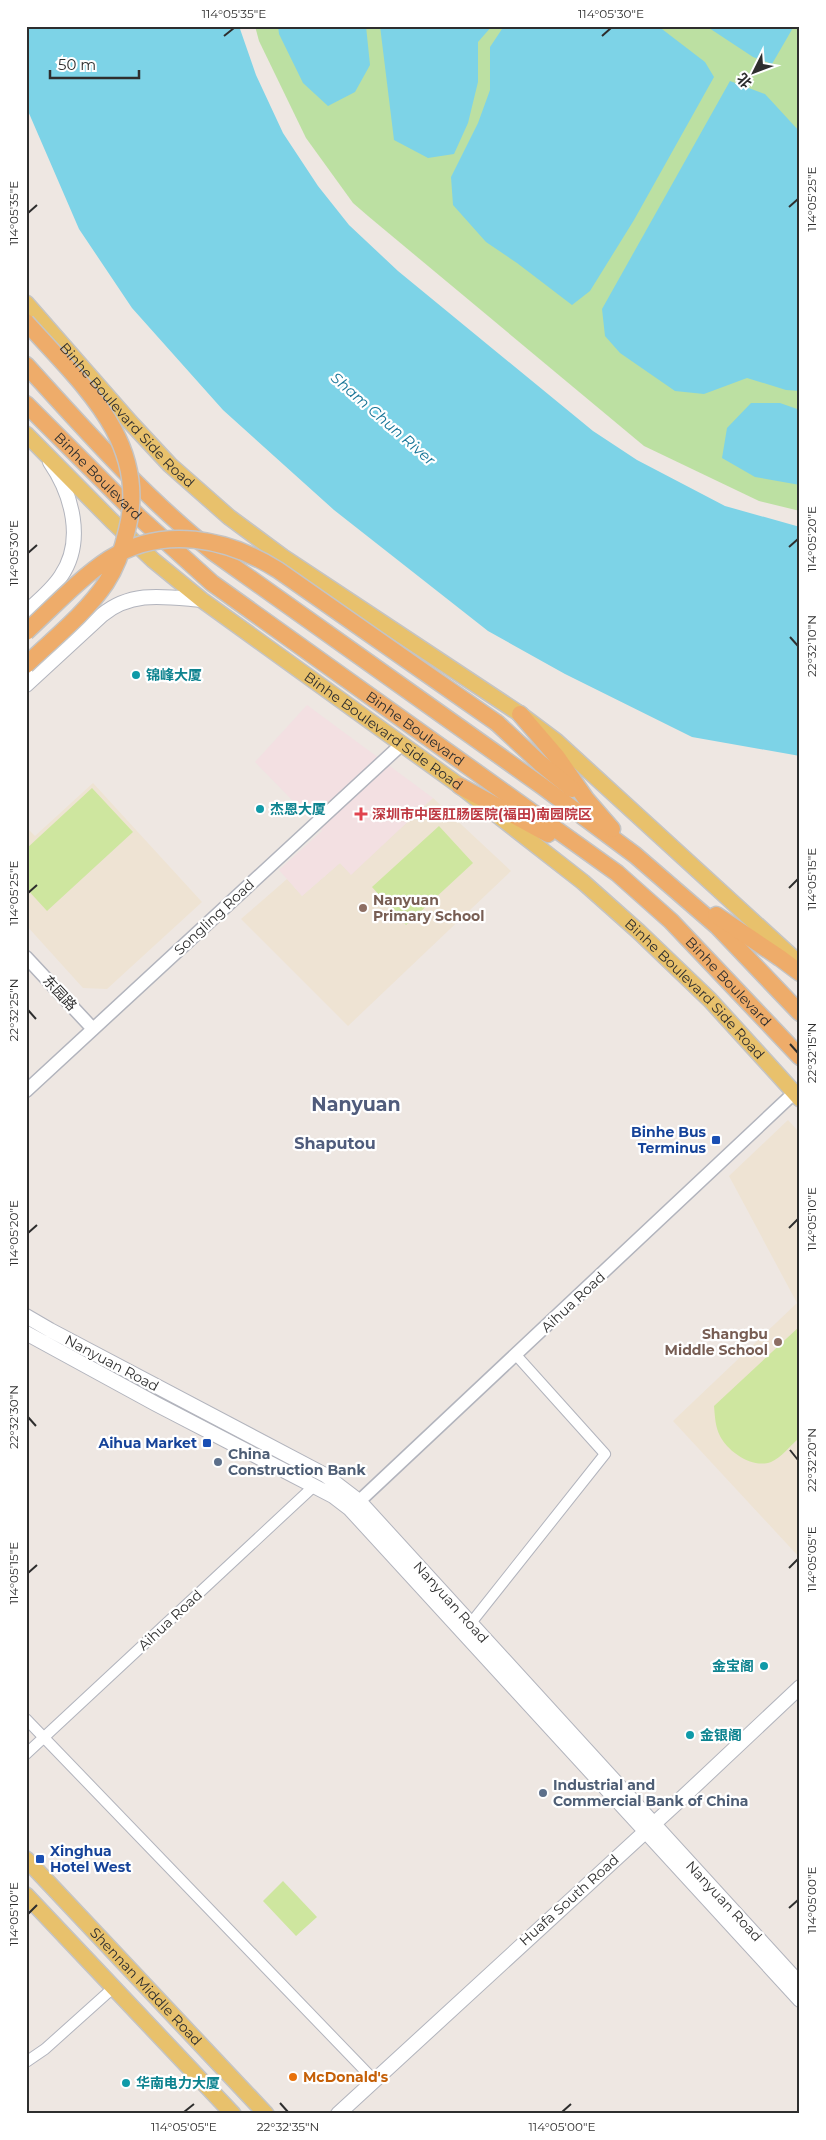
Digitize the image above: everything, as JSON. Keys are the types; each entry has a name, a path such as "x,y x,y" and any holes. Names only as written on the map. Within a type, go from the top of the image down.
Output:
{"highway":[{"path":"26,322 105,414 117,433 126,453 132,497 126,537 116,564 106,583 79,614 26,665"},
{"name":"Binhe Boulevard","path":"26,365 140,489 187,531 635,855 717,926 800,1013"},
{"name":"Binhe Boulevard","path":"26,404 138,517 212,583 617,873 671,921 800,1057"},
{"path":"26,632 94,570 110,558 138,546 172,539 208,541 241,550 278,570 497,723 540,763 586,799"},
{"path":"520,714 557,757 586,799 635,855"},
{"path":"460,786 617,873"},
{"path":"661,877 780,958 800,974"}],"main road":[{"name":"Binhe Boulevard Side Road","path":"26,303 170,465 229,517 283,557 520,714 556,742 800,964"},
{"name":"Binhe Boulevard Side Road","path":"26,434 153,560 202,600 460,786 583,882 638,931 710,1000 797,1096"},
{"path":"39,446 64,487 71,507 74,526 74,541 70,558 63,574 52,588"},
{"path":"26,612 52,588 64,580 73,578 89,584 95,591 99,608 92,624"},
{"path":"26,685 109,609 130,599 156,596 202,600"},
{"name":"Nanyuan Road","path":"26,1316 325,1475 355,1505 649,1828 800,2000"},
{"name":"Nanyuan Road","path":"26,1333 156,1404 333,1496 355,1505"},
{"name":"Huafa South Road","path":"338,2114 649,1828 800,1686"},
{"name":"Nanyuan Road","path":"649,1828 800,1984"},
{"name":"Shennan Middle Road","path":"26,1858 266,2114"},
{"name":"Shennan Middle Road","path":"26,1895 233,2114"}],"street":[{"name":"Songling Road","path":"26,1091 402,744"},
{"name":"东园路","path":"26,957 93,1029"},
{"name":"Aihua Road","path":"355,1505 797,1096"},
{"path":"466,1628 605,1454 516,1355"},
{"name":"Aihua Road","path":"26,1754 314,1486"},
{"path":"26,1719 374,2080"},
{"path":"26,2062 45,2049 113,1988"}],"shaded area":[{"name":"深圳市中医肛肠医院(福田)南园院区","path":"307,705 433,798 351,875 340,863 302,896 279,870 322,831 255,762"},
{"path":"93,783 202,902 107,989 83,988 26,925 26,827 35,836"},
{"name":"Nanyuan Primary School","path":"433,798 511,871 348,1026 241,919 287,879 302,896 340,863 351,874"},
{"name":"Shangbu Middle School","path":"788,1120 800,1133 800,1558 673,1421 797,1303 729,1176"}],"green space":[{"path":"255,26 800,26 800,511 759,501 644,446 353,203 306,138 259,41"},
{"path":"92,788 133,832 47,911 26,888 26,849"},
{"path":"439,826 473,863 406,925 372,887"},
{"path":"800,1326 800,1437 771,1462 764,1464 749,1461 729,1448 720,1436 714,1406"},
{"path":"283,1881 317,1917 296,1936 263,1901"}],"water":[{"name":"Sham Chun River","path":"26,26 239,26 256,75 283,133 318,186 349,225 398,271 593,431 637,460 725,506 800,527 800,756 692,737 565,674 488,631 334,510 223,410 132,308 79,229 28,111 26,101"},
{"path":"278,26 366,26 370,65 355,92 328,106 303,83 279,34"},
{"path":"380,26 492,26 478,42 478,82 468,123 454,154 428,158 394,140"},
{"path":"504,26 658,26 705,62 714,77 634,220 590,291 572,305 486,242 453,205 451,177 478,123 490,90 490,47"},
{"path":"706,26 794,26 772,64 753,57"},
{"path":"730,81 765,94 800,132 800,391 786,390 747,378 704,394 675,391 620,353 605,336 602,309"},
{"path":"751,403 780,403 800,410 800,485 755,477 722,458 727,428"}],"place":[{"name":"锦峰大厦","path":"136,675"},
{"name":"杰恩大厦","path":"260,809"},
{"name":"深圳市中医肛肠医院(福田)南园院区","path":"361,814"},
{"name":"Nanyuan Primary School","path":"363,908"},
{"name":"Binhe Bus Terminus","path":"716,1140"},
{"name":"Shangbu Middle School","path":"778,1342"},
{"name":"Aihua Market","path":"207,1443"},
{"name":"China Construction Bank","path":"218,1462"},
{"name":"金宝阁","path":"764,1666"},
{"name":"金银阁","path":"690,1735"},
{"name":"Industrial and Commercial Bank of China","path":"543,1793"},
{"name":"Xinghua Hotel West","path":"40,1859"},
{"name":"McDonald's","path":"293,2077"},
{"name":"华南电力大厦","path":"126,2083"}],"district":[{"name":"Nanyuan","path":"356,1104"},
{"name":"Shaputou","path":"335,1143"}]}
